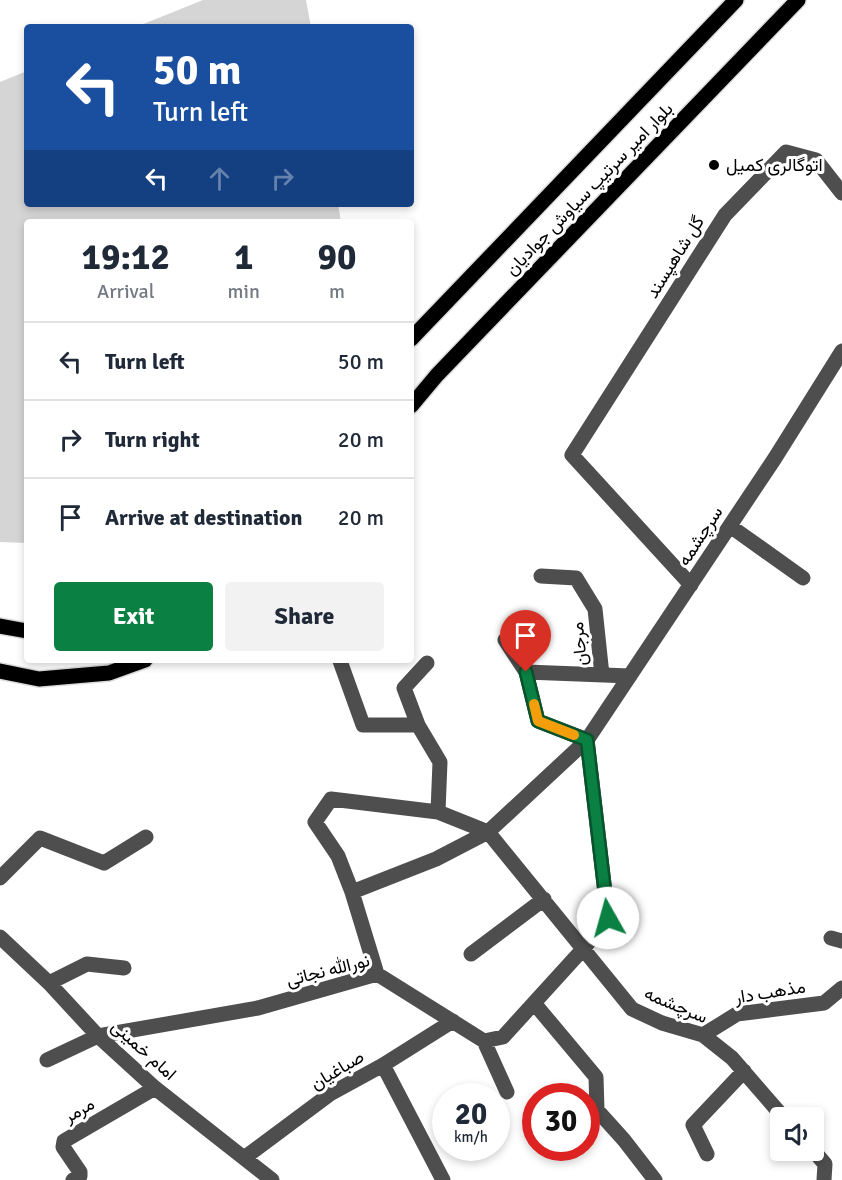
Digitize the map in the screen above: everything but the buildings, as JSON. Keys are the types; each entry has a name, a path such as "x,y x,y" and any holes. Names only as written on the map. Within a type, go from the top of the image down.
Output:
{"main road":[{"name":"بلوار امیر سرتیپ سیاوش جوادیان","path":"414,336 736,0"},
{"name":"بلوار امیر سرتیپ سیاوش جوادیان","path":"414,402 437,375 798,0"},
{"path":"0,626 24,630"},
{"path":"0,671 39,679 110,673 137,663"}],"street":[{"name":"گل شاهپسند","path":"691,585 572,455 725,215 786,152 816,160 842,193"},
{"name":"سرچشمه","path":"352,892 436,859 488,832 587,740 775,458 842,351"},
{"path":"730,525 803,578"},
{"name":"مرجان","path":"541,576 576,578 595,609 602,675"},
{"path":"503,1083 484,1041 503,1036 584,948 608,918 587,740 538,721 526,672 505,640"},
{"path":"341,663 363,725 418,725"},
{"path":"427,663 404,688 418,725 441,762 438,812"},
{"path":"526,672 630,676"},
{"path":"377,974 352,892 338,856 315,822 331,800 438,812 488,832"},
{"name":"سرچشمه","path":"488,832 632,1009 662,1023 703,1035 732,1058 775,1107"},
{"path":"0,878 40,838 104,863 146,837"},
{"path":"471,954 544,899"},
{"name":"امام خمینی","path":"0,937 49,983 98,1036 155,1088 270,1179"},
{"path":"49,983 87,964 124,968"},
{"name":"نورالله نجاتی","path":"47,1060 98,1036 258,1008 377,974 484,1041"},
{"name":"مذهب دار","path":"703,1035 736,1014 824,1003 842,988"},
{"path":"534,1003 596,1077 597,1110 655,1180"},
{"name":"صباغیان","path":"244,1158 330,1094 383,1065 453,1021"},
{"path":"383,1065 443,1180"},
{"path":"707,1154 693,1125 744,1071"},
{"name":"مرمر","path":"74,1180 80,1176 80,1172 63,1147 64,1141 155,1088"},
{"path":"822,1161 825,1164 824,1180"}],"shaded area":[{"path":"203,0 306,0 310,24 143,24"},
{"path":"24,72 24,207 338,207 340,219 24,219 24,543 0,542 0,82"}],"slow traffic":[{"path":"534,704 538,721 574,735"}],"place":[{"name":"اتوگالری کمیل","path":"714,165"}],"route":[{"path":"526,672 538,721 587,740 608,918"}]}
